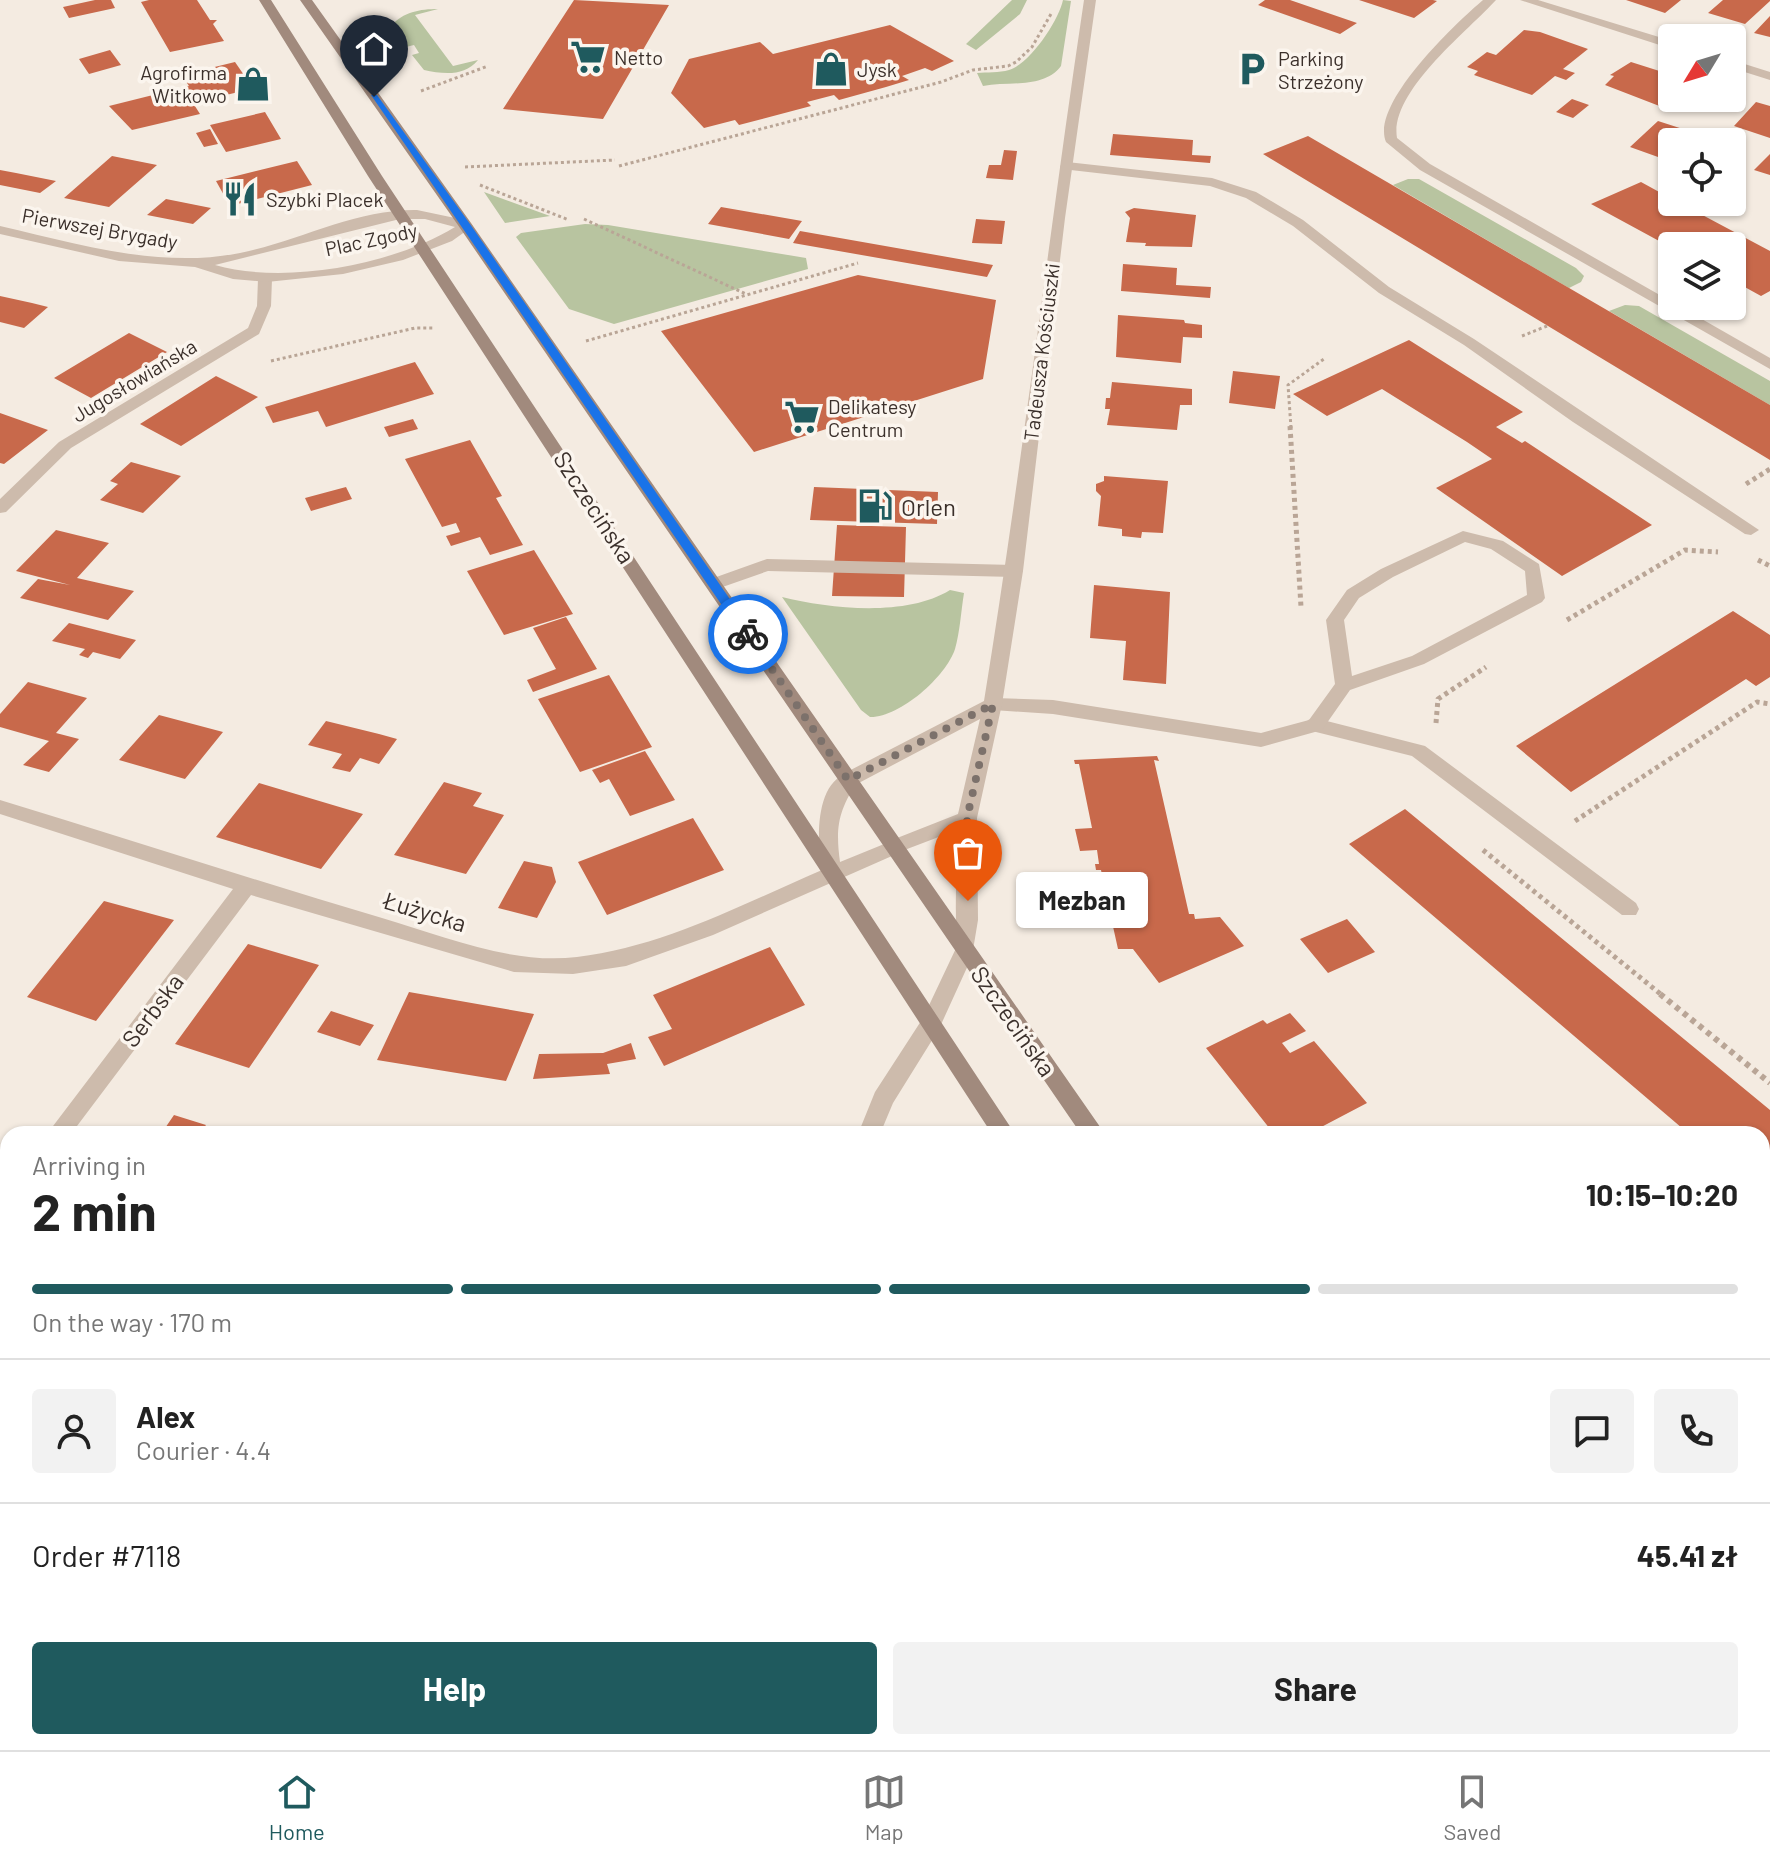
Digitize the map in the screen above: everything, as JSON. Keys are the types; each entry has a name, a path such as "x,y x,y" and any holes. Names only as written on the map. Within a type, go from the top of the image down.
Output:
{"main road":[{"name":"Szczecińska","path":"265,0 400,215 999,1126"},
{"name":"Szczecińska","path":"306,0 466,226 1088,1126"}],"street":[{"name":"Tadeusza Kościuszki","path":"965,950 968,920 967,818 993,704 1014,571 1090,0"},
{"path":"1490,0 1456,32 1407,91 1388,124 1391,139 1425,167 1770,364"},
{"path":"1526,0 1658,41"},
{"path":"1746,68 1770,76"},
{"path":"1067,166 1212,182 1251,195 1298,223 1384,290 1492,357 1579,419 1751,530"},
{"name":"Plac Zgody","path":"193,263 266,249 400,215 441,218 466,226"},
{"name":"Plac Zgody","path":"193,263 230,275 265,279 359,266 423,250 448,240 466,226"},
{"name":"Pierwszej Brygady","path":"0,230 136,258 193,263"},
{"name":"Jugosłowiańska","path":"0,508 65,445 254,331 263,315 267,298 265,279"},
{"path":"1315,725 1344,685 1418,660 1536,598 1533,568 1497,545 1463,536 1387,573 1353,594 1335,620 1344,685"},
{"path":"714,584 767,565 1014,571"},
{"path":"832,873 827,816 837,792 848,780 993,704 1053,707 1261,740 1315,725 1418,751 1629,909"},
{"name":"Łużycka","path":"0,807 247,886 514,964 573,966 626,958 692,934 894,847"},
{"path":"894,847 967,818"},
{"name":"Serbska","path":"64,1126 247,886"},
{"path":"872,1126 883,1099 931,1023 965,950"}],"path":[{"path":"619,166 941,82 973,70 1008,66 1032,47 1052,13"},
{"path":"421,91 488,66"},
{"path":"454,167 615,160"},
{"path":"474,182 569,220"},
{"path":"584,219 747,295"},
{"path":"583,342 858,263"},
{"path":"1512,341 1547,326"},
{"path":"265,360 286,360 415,328 443,328"},
{"path":"1301,619 1288,385 1324,359"},
{"path":"1746,484 1770,469"},
{"path":"1562,622 1685,550 1729,552"},
{"path":"1757,559 1770,566"},
{"path":"1418,751 1435,740 1438,699 1494,663"},
{"path":"1570,824 1757,702 1770,704"},
{"path":"1474,842 1770,1083"}],"green space":[{"path":"1012,0 1027,0 1020,14 976,50 966,44"},
{"path":"1063,0 1071,1 1061,66 1054,73 1035,81 983,86 977,73 1009,70 1026,59 1050,29"},
{"path":"438,9 415,15 453,66 478,60 460,72 424,70 412,55 419,53 414,45 406,47 391,26 412,12"},
{"path":"1408,179 1419,179 1576,268 1584,276 1581,282 1569,288 1393,185"},
{"path":"484,192 550,216 505,223"},
{"path":"585,224 608,225 806,258 808,269 614,324 569,309 516,237 521,233"},
{"path":"1625,305 1639,306 1658,317 1658,320 1663,320 1770,381 1770,405 1609,311"},
{"path":"950,590 964,593 957,642 950,660 920,694 894,711 870,717 861,710 782,597 822,605 868,608 912,604"}],"building":[{"path":"111,0 115,8 69,18 63,7"},
{"path":"197,0 210,20 217,20 213,24 224,41 170,52 141,2"},
{"name":"Netto","path":"574,0 669,5 603,119 503,109"},
{"path":"1265,0 1290,0 1357,23 1340,34 1258,5"},
{"path":"1359,0 1433,0 1437,1 1414,18"},
{"path":"1626,0 1681,0 1665,13"},
{"path":"1723,0 1770,0 1745,24 1708,13"},
{"path":"1770,16 1770,37 1754,33"},
{"path":"890,25 954,61 932,71 925,68 902,76 909,80 886,87 839,100 834,95 807,102 811,106 739,125 735,120 704,128 671,93 689,59 760,42 773,54"},
{"path":"1524,30 1540,32 1588,49 1563,69 1575,73 1566,80 1555,76 1532,95 1474,75 1478,71 1467,67 1487,52 1496,55"},
{"path":"110,50 121,65 89,74 79,59"},
{"path":"235,62 246,78 252,77 259,87 193,103 200,114 132,130 109,106 189,86 182,75"},
{"path":"1631,62 1658,71 1658,105 1605,85 1614,76 1610,75"},
{"path":"1572,99 1589,105 1573,118 1556,112"},
{"path":"1756,102 1770,106 1770,138 1734,126"},
{"path":"265,112 281,139 226,152 210,125"},
{"path":"1658,121 1680,128 1658,128 1658,157 1630,147"},
{"path":"210,129 218,144 204,147 196,133"},
{"path":"1113,134 1193,140 1192,155 1211,156 1210,163 1110,155"},
{"path":"1308,136 1770,405 1770,460 1263,154"},
{"path":"1004,150 1017,151 1013,180 986,178 989,165 1001,165"},
{"path":"1770,154 1770,175 1754,170"},
{"path":"112,156 157,165 109,207 64,198"},
{"path":"297,161 312,185 230,206 216,181"},
{"path":"0,170 56,181 40,193 0,185"},
{"path":"1641,182 1658,191 1658,216 1704,216 1734,232 1658,232 1658,240 1591,204"},
{"path":"166,199 211,208 193,224 147,215"},
{"path":"721,207 802,221 789,239 708,224"},
{"path":"1134,208 1196,215 1192,247 1145,246 1146,243 1126,242 1130,218 1125,212"},
{"path":"976,219 1005,221 1002,244 972,243"},
{"path":"800,231 993,265 987,277 793,243"},
{"path":"1746,238 1770,251 1770,291 1761,296 1746,288"},
{"path":"1123,264 1177,268 1176,285 1211,287 1210,298 1121,291"},
{"path":"858,275 996,300 983,379 754,452 661,331"},
{"path":"0,296 48,307 24,328 0,322"},
{"path":"1118,315 1184,320 1185,323 1202,325 1202,338 1183,337 1181,363 1116,357"},
{"path":"129,333 167,352 91,398 54,378"},
{"path":"1409,340 1523,412 1496,427 1522,443 1525,441 1652,525 1562,576 1436,488 1492,459 1467,442 1382,389 1327,416 1293,394"},
{"path":"415,362 434,394 326,427 318,411 273,423 265,407"},
{"path":"1233,371 1280,376 1275,409 1229,403"},
{"path":"216,376 258,397 181,446 140,424"},
{"path":"1112,382 1192,389 1192,405 1180,405 1177,430 1107,425 1110,409 1105,409 1106,398 1110,398"},
{"path":"0,413 48,430 4,464 0,463"},
{"path":"413,419 418,429 389,437 384,427"},
{"path":"470,440 502,496 496,498 523,545 490,555 480,537 451,546 446,536 460,532 456,523 442,527 405,459"},
{"path":"131,462 181,476 143,513 100,500 118,484 110,481"},
{"path":"1104,476 1168,481 1163,533 1142,532 1141,538 1122,536 1122,529 1098,526 1101,496 1096,491 1096,484 1104,481"},
{"path":"346,487 352,499 311,511 305,498"},
{"name":"Orlen","path":"814,487 938,492 937,524 810,520"},
{"path":"837,525 906,527 904,597 832,596"},
{"path":"56,530 109,543 77,578 134,591 108,620 20,598 38,579 70,585 16,571"},
{"path":"534,550 573,614 504,635 467,571"},
{"path":"1094,585 1170,592 1166,684 1123,680 1126,641 1090,638"},
{"path":"1733,611 1770,635 1770,677 1756,686 1746,679 1571,792 1516,746"},
{"path":"566,617 597,669 533,692 527,680 556,669 533,628"},
{"path":"69,623 136,640 120,659 93,652 88,658 79,655 85,649 52,641"},
{"path":"609,675 652,747 580,772 538,699"},
{"path":"28,682 87,698 56,733 79,739 49,772 23,765 49,741 0,727 0,714"},
{"path":"159,715 223,732 185,779 119,760"},
{"path":"326,721 397,739 379,764 360,758 350,772 332,768 342,754 308,745"},
{"path":"645,751 675,800 630,816 609,779 600,783 592,770"},
{"path":"1157,756 1159,761 1154,760 1189,914 1194,914 1195,919 1220,917 1244,946 1159,983 1133,949 1118,949 1112,922 1108,922 1106,917 1111,918 1101,870 1096,870 1095,864 1099,864 1097,850 1080,851 1075,829 1092,828 1079,764 1075,764 1074,760"},
{"path":"444,782 482,793 473,806 504,815 466,874 394,855"},
{"path":"259,783 363,814 321,869 216,837"},
{"path":"1405,809 1770,1110 1770,1126 1680,1126 1349,844"},
{"path":"693,818 724,870 607,915 578,862"},
{"path":"524,861 552,867 556,882 537,918 498,908"},
{"path":"104,901 174,920 96,1021 27,997"},
{"path":"1347,919 1375,952 1328,973 1300,939"},
{"path":"248,944 319,965 249,1068 175,1044"},
{"path":"770,947 805,1005 664,1066 648,1037 672,1029 653,995"},
{"path":"409,992 534,1014 506,1081 377,1060"},
{"path":"331,1011 374,1025 360,1046 317,1032"},
{"path":"1290,1013 1306,1031 1282,1043 1290,1053 1314,1041 1367,1103 1323,1126 1268,1126 1206,1048 1263,1020 1267,1024"},
{"path":"631,1043 636,1059 607,1064 610,1074 533,1079 539,1054 603,1053"},
{"path":"174,1115 206,1125 205,1126 166,1126"}],"way so far":[{"path":"748,634 848,780 993,704 967,818 968,901"}],"place":[{"name":"Netto","path":"588,57"},
{"name":"Jysk","path":"831,69"},
{"name":"Parking Strzeżony","path":"1252,69"},
{"name":"Agrofirma Witkowo","path":"253,84"},
{"name":"Szybki Placek","path":"240,199"},
{"name":"Delikatesy Centrum","path":"802,417"},
{"name":"Orlen","path":"875,506"},
{"name":"Mezban","path":"968,901"}],"route":[{"path":"374,97 748,634"}]}
